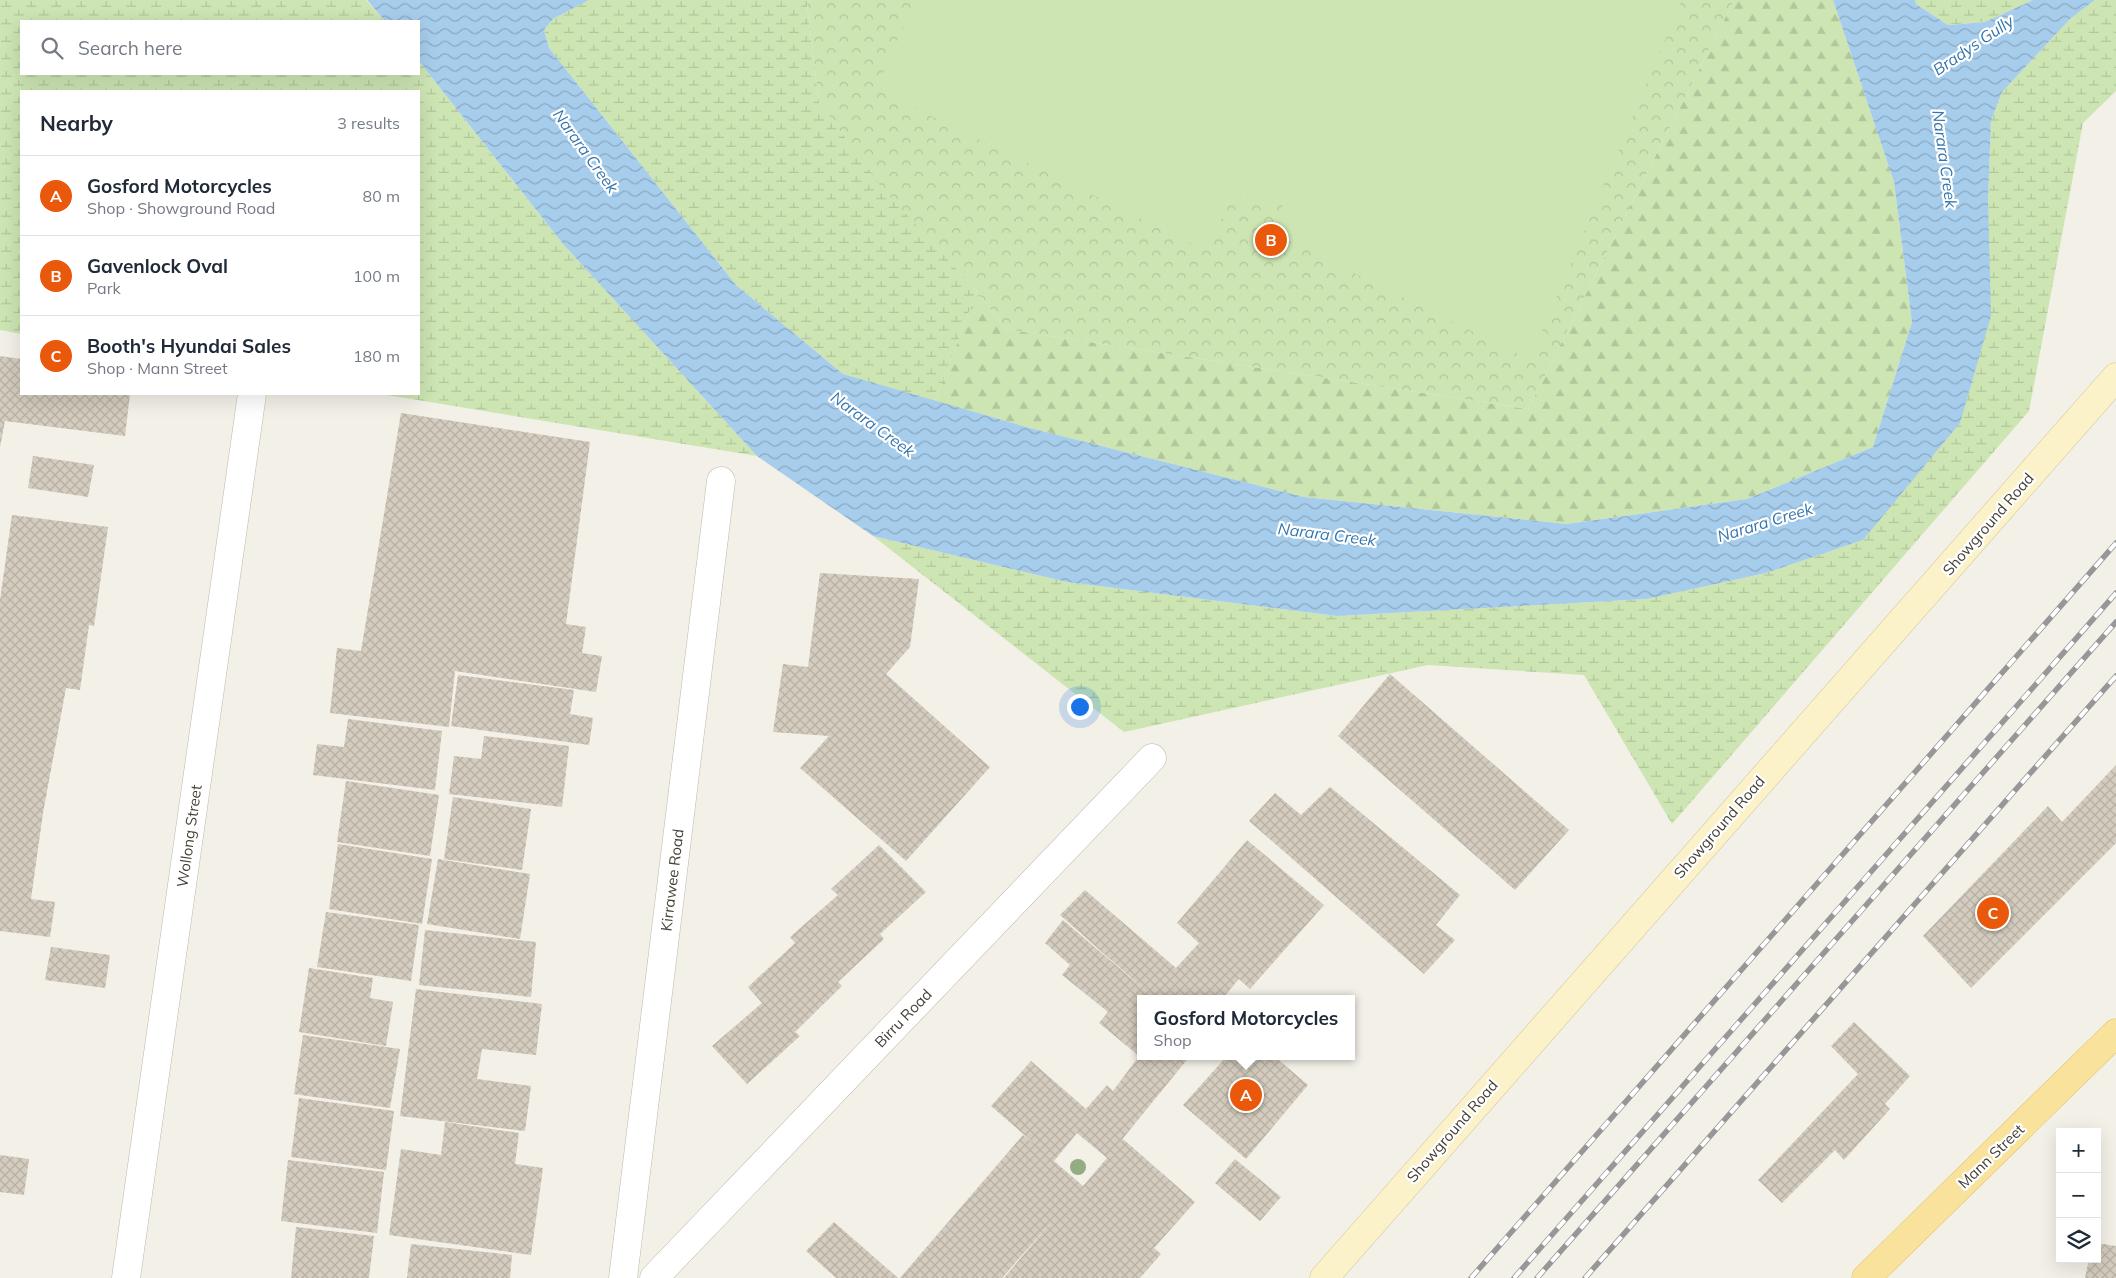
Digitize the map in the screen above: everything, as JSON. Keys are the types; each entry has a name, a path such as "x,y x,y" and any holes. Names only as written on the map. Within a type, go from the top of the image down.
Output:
{"main road":[{"name":"Mann Street","path":"1866,1278 2116,1033"}],"street":[{"name":"Showground Road","path":"1324,1278 2116,377"},
{"name":"Wollong Street","path":"126,1278 252,395"},
{"name":"Kirrawee Road","path":"623,1278 721,481"},
{"name":"Birru Road","path":"654,1278 1152,758"}],"green space":[{"path":"0,0 366,0 384,20 20,20 20,75 420,75 420,62 563,244 757,456 387,395 420,395 420,90 20,90 20,334 0,330"},
{"path":"589,0 810,0 807,5 819,102 883,188 977,291 935,401 843,374 736,285 549,48 544,30 553,19"},
{"path":"810,0 1734,0 1528,409 1005,329 977,291 882,188 819,102 807,5"},
{"path":"915,0 1682,0 1530,360 1271,232 1283,205 1232,197 1207,251 876,89"},
{"path":"1734,0 1833,0 1894,182 1912,322 1873,447 1747,499 1567,524 1304,497 1030,428 935,401 977,291 1005,329 1528,409"},
{"path":"1915,0 2033,0 1985,22 1948,25 1916,4"},
{"path":"2095,0 2116,0 2116,91 2083,123 2029,411 1672,824 1584,675 1428,665 1124,732 873,536 1067,582 1337,616 1647,599 1766,573 1863,540 1988,200 1991,121 2002,92 2070,19"}],"water":[{"path":"367,0 589,0 553,19 544,30 549,48 736,285 843,374 1030,428 1304,497 1567,524 1747,499 1873,447 1912,322 1894,182 1833,0 1915,0 1916,4 1948,25 1985,22 2033,0 2095,0 2070,19 2002,92 1991,121 1988,200 1991,316 1960,423 1863,540 1766,573 1647,599 1337,616 1067,582 873,536 757,456 563,244 420,62 420,20 384,20"}],"building":[{"path":"0,356 20,359 20,395 130,395 125,436 5,421 0,447"},
{"path":"401,413 590,442 566,624 586,627 582,653 602,656 596,692 455,671 449,727 330,713 337,648 361,651"},
{"path":"33,456 94,465 88,497 28,488"},
{"path":"12,515 108,527 94,626 89,625 80,690 66,688 43,813 31,899 55,902 50,937 0,931 0,600"},
{"path":"820,573 919,579 910,647 886,674 990,767 906,861 800,768 829,736 773,732 783,664 808,667"},
{"path":"1390,674 1569,830 1515,890 1338,736"},
{"path":"458,675 574,690 570,714 593,718 589,745 451,726"},
{"path":"348,719 442,731 435,790 313,775 317,744 344,747"},
{"path":"484,736 569,746 562,807 449,794 454,756 481,759"},
{"path":"2116,765 2116,843 1971,988 1923,936 2048,806 2062,822"},
{"path":"346,781 439,795 430,856 337,842"},
{"path":"1330,787 1460,895 1436,925 1455,940 1424,974 1249,821 1275,793 1301,815"},
{"path":"453,797 531,809 522,870 444,859"},
{"path":"1247,840 1324,905 1250,989 1239,979 1225,995 1151,995 1060,915 1085,890 1176,968 1199,943 1177,923"},
{"path":"338,844 432,859 422,924 329,909"},
{"path":"879,845 926,892 880,934 884,939 838,982 842,986 795,1032 800,1036 747,1084 712,1046 762,1003 748,987 795,943 790,937 838,895 831,889"},
{"path":"438,859 530,874 520,939 427,924"},
{"path":"326,912 419,925 411,981 317,967"},
{"path":"1063,920 1151,995 1137,995 1137,1054 1099,1023 1108,1012 1062,975 1070,965 1045,943"},
{"path":"425,930 536,942 531,997 419,985"},
{"path":"51,947 110,955 105,988 45,980"},
{"path":"309,968 373,978 370,998 393,1002 386,1046 299,1032"},
{"path":"416,989 542,1004 536,1055 482,1049 477,1079 531,1086 525,1131 400,1116"},
{"path":"1854,1022 1910,1076 1885,1104 1890,1109 1844,1160 1835,1150 1782,1203 1758,1180 1858,1074 1831,1046"},
{"path":"303,1035 400,1049 390,1108 294,1094"},
{"path":"1137,1059 1187,1060 1120,1142 1123,1139 1195,1202 1154,1248 1161,1254 1140,1278 1004,1278 1054,1219 1002,1278 900,1278 1023,1135 1036,1145 991,1106 1031,1061 1086,1109 1107,1085 1113,1091","holes":["1077,1133 1107,1158 1083,1186 1054,1161"]},
{"path":"1223,1060 1279,1060 1308,1085 1246,1159 1183,1105"},
{"path":"299,1098 394,1111 386,1170 291,1157"},
{"path":"445,1122 519,1133 515,1164 543,1168 531,1255 389,1235 401,1149 441,1155"},
{"path":"0,1155 29,1159 24,1195 0,1192"},
{"path":"1235,1159 1281,1197 1260,1221 1215,1183"},
{"path":"288,1160 384,1172 377,1233 281,1221"},
{"path":"834,1222 898,1278 836,1278 806,1251"},
{"path":"296,1227 374,1236 369,1278 291,1278"},
{"path":"411,1244 512,1255 510,1278 407,1278"},
{"path":"2101,1244 2116,1246 2116,1278 2085,1278 2088,1263 2101,1263"}],"railway":[{"path":"1471,1278 2116,543"},
{"path":"1514,1278 2116,593"},
{"path":"1537,1278 2116,622"},
{"path":"1585,1278 2116,676"}],"place":[{"name":"Gavenlock Oval","path":"1271,240"},
{"name":"Booth's Hyundai Sales","path":"1993,913"},
{"name":"Gosford Motorcycles","path":"1246,1095"}],"water label":[{"name":"Bradys Gully","path":"1973,45"},
{"name":"Narara Creek","path":"586,151"},
{"name":"Narara Creek","path":"1945,159"},
{"name":"Narara Creek","path":"873,424"},
{"name":"Narara Creek","path":"1765,522"},
{"name":"Narara Creek","path":"1327,534"}]}
